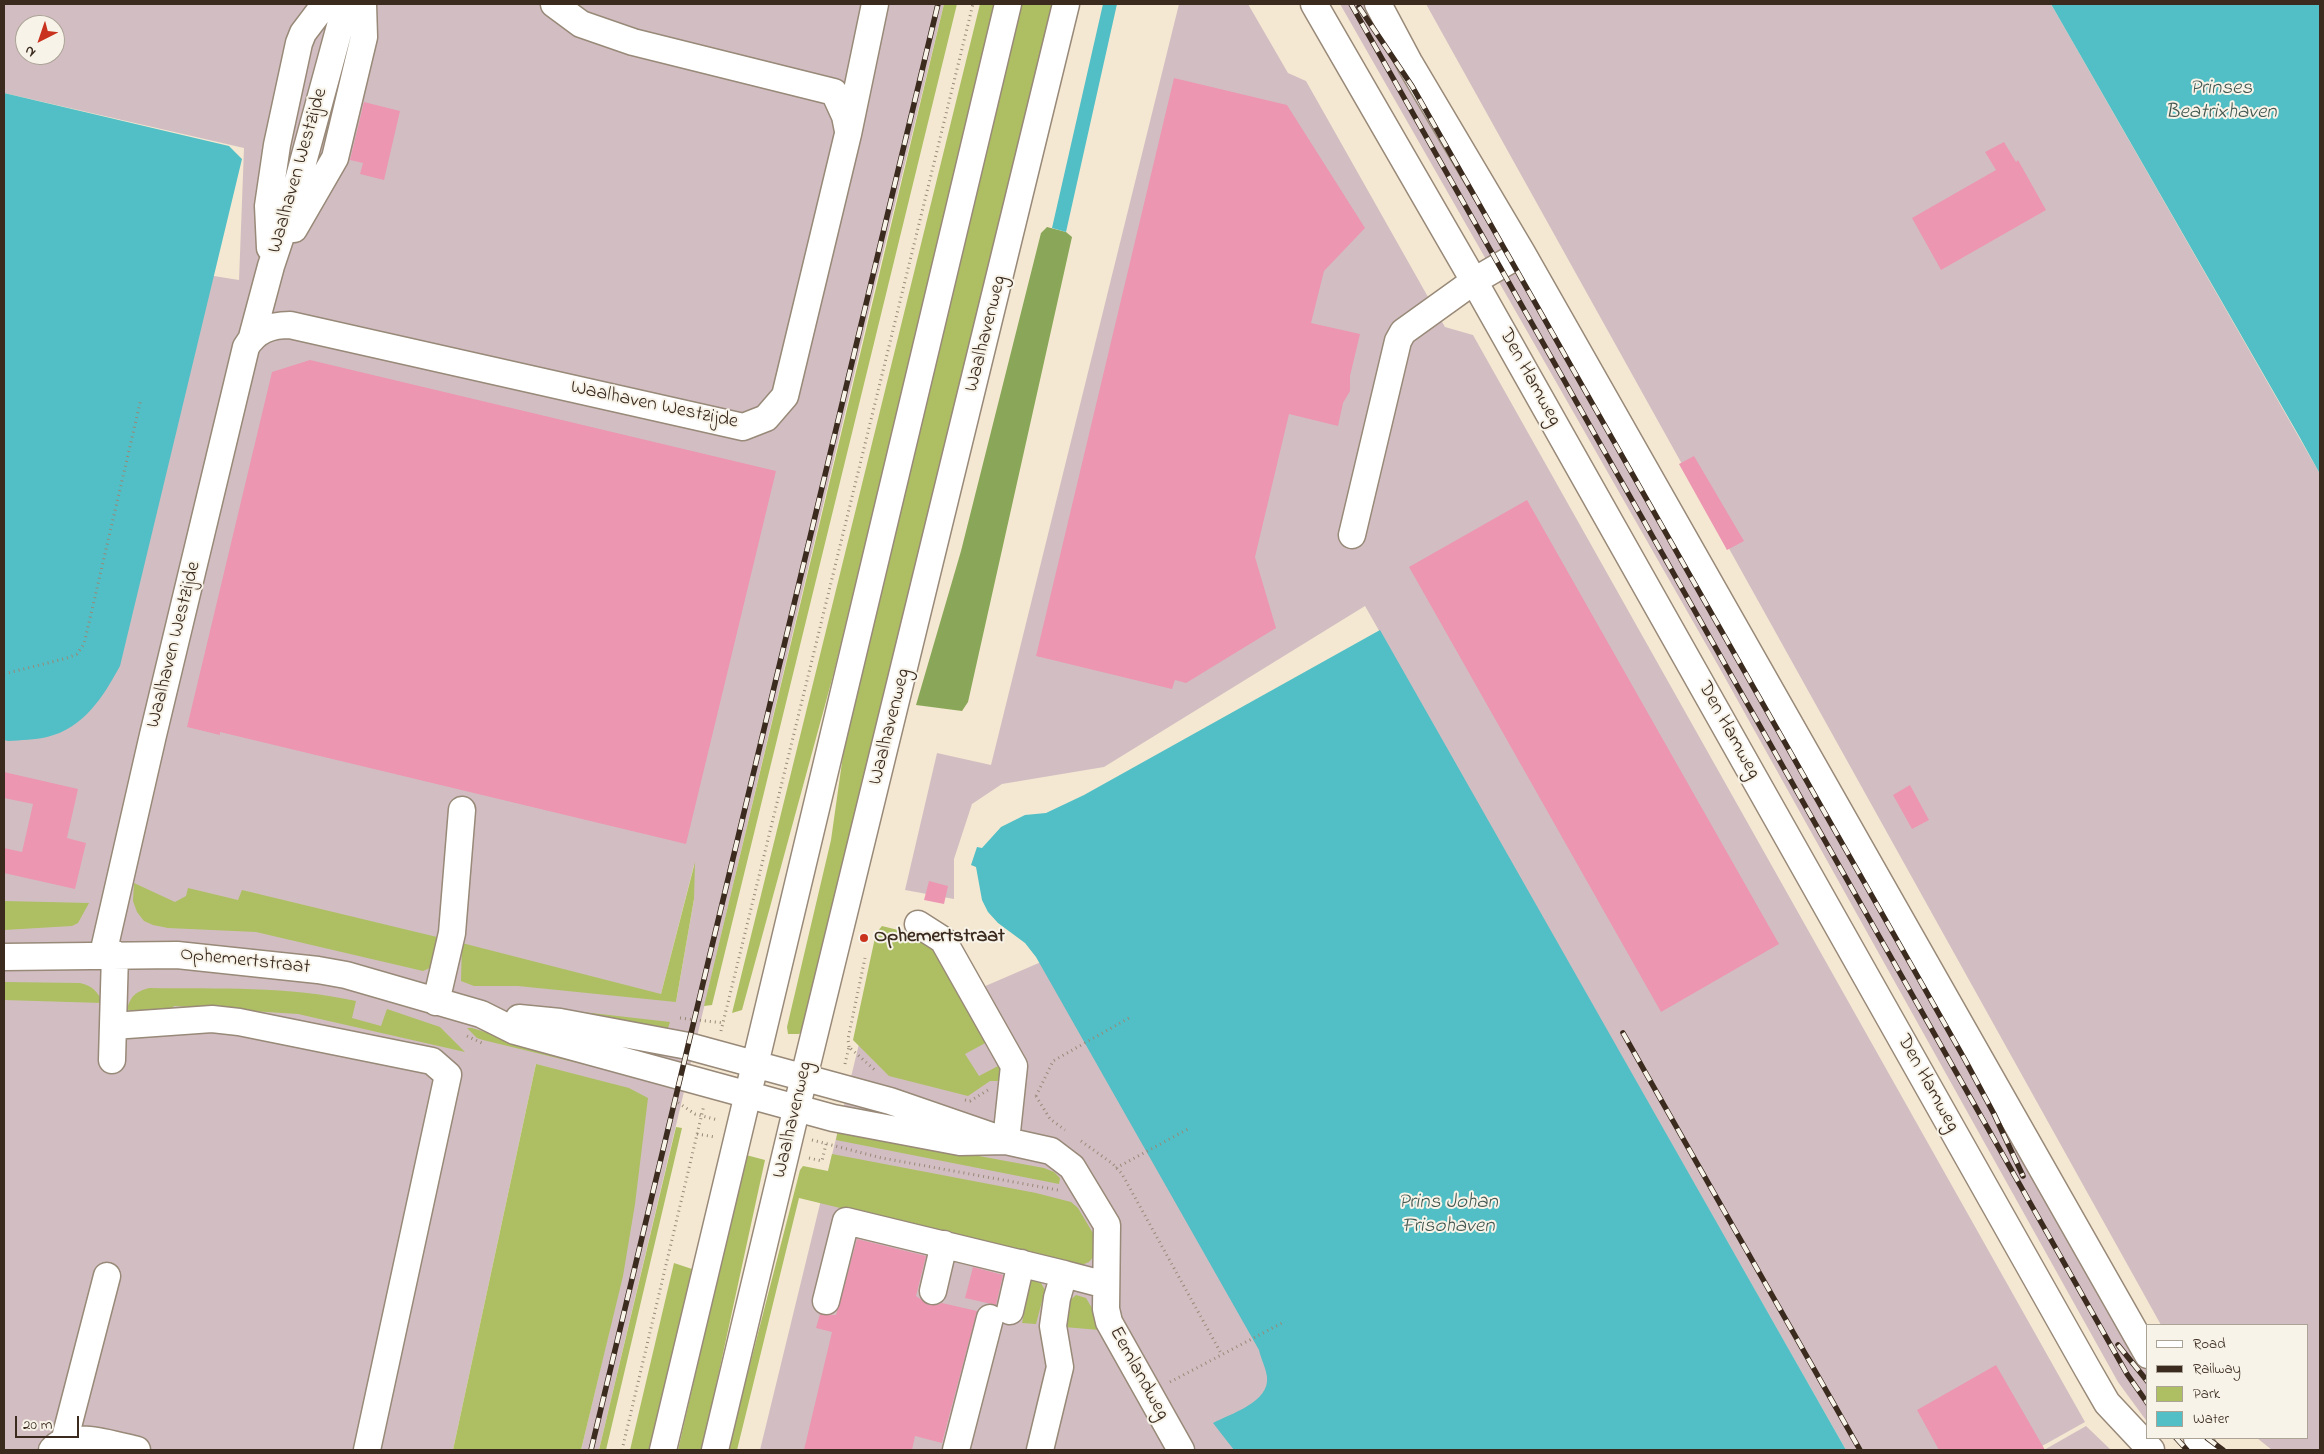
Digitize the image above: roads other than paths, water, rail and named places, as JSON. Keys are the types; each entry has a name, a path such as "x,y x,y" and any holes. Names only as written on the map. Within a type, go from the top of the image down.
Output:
{"street":[{"path":"271,266 268,206 277,145 299,43 303,33 325,4"},
{"path":"271,266 322,33 336,4"},
{"name":"Waalhaven Westzijde","path":"112,1060 113,1026 109,954 246,347 252,337 271,266 292,203 346,4"},
{"path":"271,266 316,163 348,36 351,4"},
{"path":"271,266 328,173 335,158 364,37 363,4"},
{"path":"554,4 581,24 633,42 834,92 845,116 848,134"},
{"name":"Waalhaven Westzijde","path":"252,337 264,329 278,325 290,325 743,427 766,418 785,396 848,134 875,4"},
{"path":"663,1450 1008,4"},
{"name":"Waalhavenweg","path":"715,1450 1066,4"},
{"name":"Den Hamweg","path":"1314,4 1474,281 2107,1403 2126,1426 2151,1450"},
{"path":"1378,4 1410,64 1522,253 2146,1351"},
{"path":"1352,535 1398,341 1403,332 1474,281 1522,253"},
{"path":"436,1002 452,933 462,810"},
{"path":"918,924 943,940 1014,1066 1006,1141"},
{"name":"Ophemertstraat","path":"4,957 177,954 318,970 346,975 480,1014 515,1030 748,1093"},
{"name":"Ophemertstraat","path":"480,1014 560,1022 673,1042 756,1064"},
{"path":"113,1026 212,1019 239,1022 432,1061 448,1075 367,1450"},
{"name":"Eemlandweg","path":"756,1064 910,1107 1006,1141 1058,1154 1072,1167 1109,1231 1106,1285 1106,1309 1109,1322 1181,1450"},
{"name":"Eemlandweg","path":"748,1093 833,1118 960,1142 1006,1141"},
{"path":"826,1301 846,1220 1106,1285"},
{"path":"933,1291 944,1244"},
{"path":"956,1450 1000,1315 1021,1263"},
{"path":"1040,1450 1060,1368 1053,1326 1057,1298 1064,1274"},
{"path":"58,1446 107,1276"},
{"path":"2197,1439 2204,1450"},
{"path":"58,1446 73,1440 92,1440 137,1450"}],"water":[{"path":"1103,4 1117,4 1066,232 1052,228"},
{"name":"Prinses Beatrixhaven","path":"2051,4 2320,4 2320,474 2299,436"},
{"path":"4,93 229,146 242,159 120,666 107,689 91,710 72,726 60,733 47,737 8,741 4,740"},
{"name":"Prins Johan Frisohaven","path":"1380,630 1846,1450 1234,1450 1213,1423 1248,1406 1262,1393 1266,1386 1267,1377 1259,1350 1036,957 1025,943 998,923 988,912 982,900 976,867 971,865 977,847 982,848 1001,827 1025,815 1046,813 1084,795"}],"railway":[{"path":"591,1450 938,4"},
{"path":"1351,4 2127,1374 2146,1401"},
{"path":"1359,7 1412,86 1964,1058 1994,1114 2023,1176"},
{"path":"1623,1033 1860,1450"},
{"path":"2118,1345 2146,1380"},
{"path":"2177,1439 2187,1450"},
{"path":"2208,1439 2223,1450"}],"place":[{"name":"Ophemertstraat","path":"864,938"}]}
